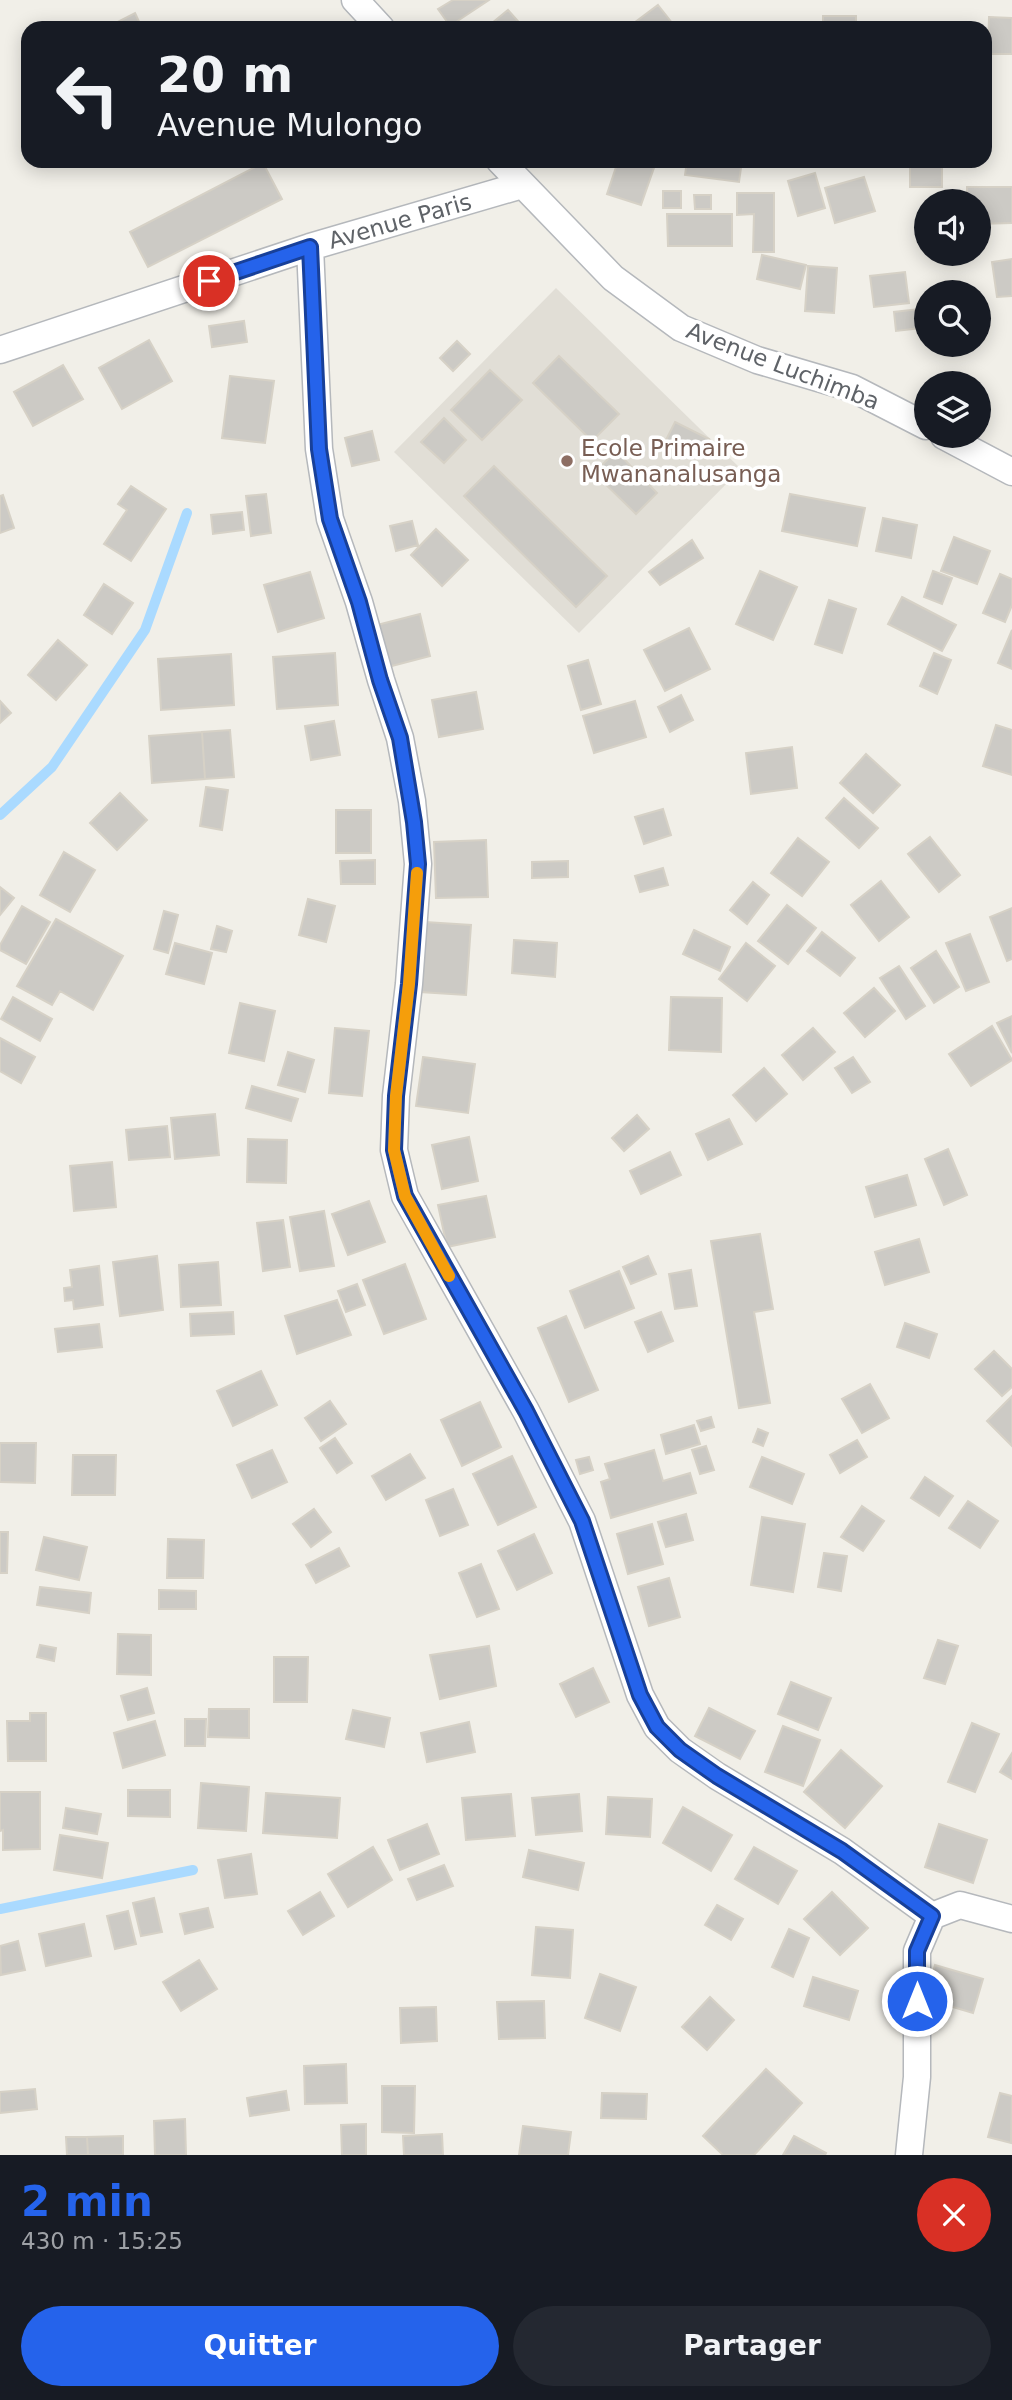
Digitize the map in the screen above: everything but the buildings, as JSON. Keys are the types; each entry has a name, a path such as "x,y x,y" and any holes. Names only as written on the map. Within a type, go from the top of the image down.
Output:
{"street":[{"path":"355,0 374,21"},
{"name":"Avenue Luchimba","path":"506,168 612,278 681,328 757,360 852,388 914,420"},
{"name":"Avenue Paris","path":"0,350 310,247 522,186"},
{"path":"310,247 319,449 330,519 359,602 380,680 400,738 412,801 418,864 409,984 396,1096 394,1150 405,1196 526,1411 582,1521 640,1695 657,1727 680,1750 717,1776 842,1851 932,1916"},
{"path":"967,448 1012,471"},
{"path":"909,2155 917,2077 917,1951 932,1916 960,1905 1012,1919"}],"shaded area":[{"name":"Ecole Primaire Mwananalusanga","path":"556,288 741,469 579,633 394,452"}],"waterway":[{"path":"0,815 52,767 145,630 187,513"},
{"path":"0,1909 193,1870"}],"slow traffic":[{"path":"417,873 409,984 396,1096 394,1150 405,1196 449,1276"}],"place":[{"name":"Ecole Primaire Mwananalusanga","path":"567,461"}],"route":[{"path":"209,281 310,247 319,449 330,519 359,602 380,680 400,738 412,801 418,864 409,984 396,1096 394,1150 405,1196 526,1411 582,1521 640,1695 657,1727 680,1750 717,1776 842,1851 932,1916 917,1951 917,2001"}]}
